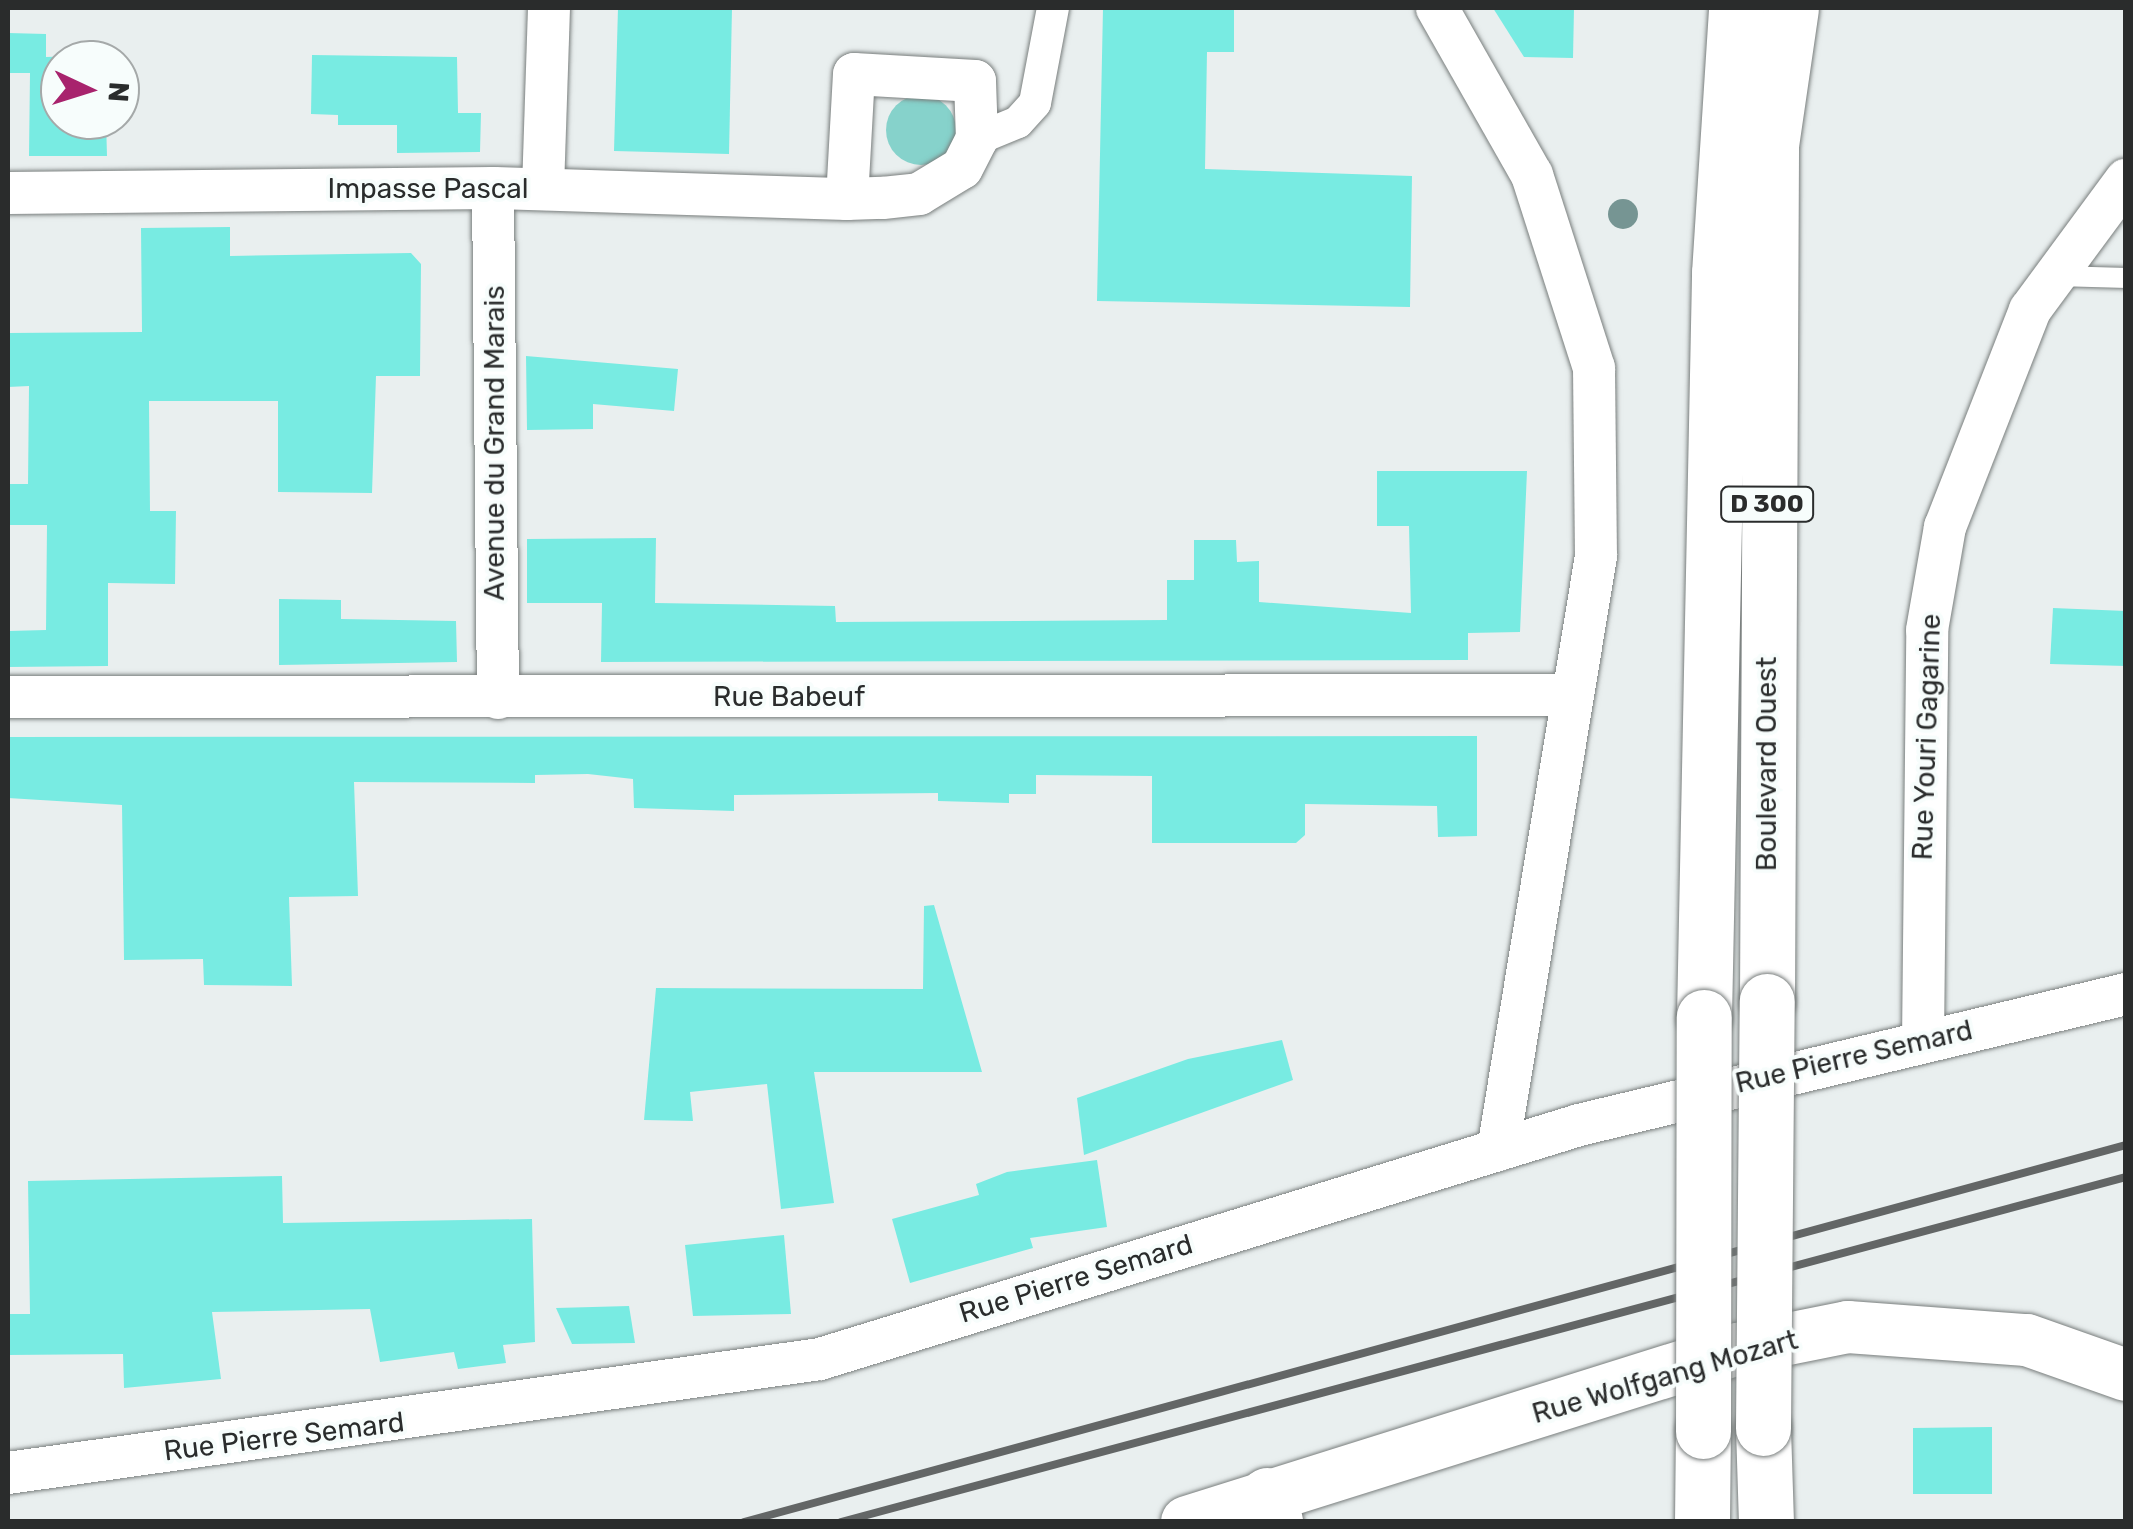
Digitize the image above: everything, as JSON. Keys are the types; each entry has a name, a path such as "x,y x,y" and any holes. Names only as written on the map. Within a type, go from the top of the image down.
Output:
{"main road":[{"path":"1698,8 1706,707 1702,1522"},
{"path":"1706,707 1736,8"},
{"name":"Boulevard Ouest","path":"1766,1522 1763,1428 1770,164 1791,8"}],"street":[{"path":"543,188 549,8"},
{"path":"848,199 854,74 968,77 978,88 977,140 1018,122 1035,103 1053,8"},
{"path":"1437,8 1532,175 1594,368 1596,556 1498,1150"},
{"name":"Impasse Pascal","path":"8,192 543,188 848,199 938,185 977,140"},
{"name":"Rue Youri Gagarine","path":"1923,1042 1930,613 1945,526 1987,402 2056,276 2126,180"},
{"name":"Avenue du Grand Marais","path":"493,188 498,698"},
{"name":"Rue Babeuf","path":"8,698 1571,694"},
{"name":"Rue Pierre Semard","path":"8,1473 820,1359 1498,1150 2126,994"},
{"name":"Rue Wolfgang Mozart","path":"1187,1522 1271,1508 1738,1349 1848,1327 2026,1340 2126,1375"}],"lane":[{"path":"2056,276 2126,278"}],"shaded area":[{"path":"921,95 946,105 956,130 946,155 921,165 896,155 886,130 896,105"}],"building":[{"path":"618,8 732,8 729,154 614,151"},
{"path":"1103,8 1234,8 1234,52 1207,52 1205,169 1412,176 1410,307 1097,301"},
{"path":"1493,8 1574,8 1573,58 1524,57"},
{"path":"8,33 46,34 46,40 40,40 40,140 107,140 107,156 29,156 30,73 8,73"},
{"path":"312,55 457,57 458,113 481,113 480,152 397,153 397,125 338,125 338,115 311,114"},
{"path":"230,227 230,256 411,253 421,264 420,376 376,376 372,493 278,492 278,401 149,401 150,511 176,511 175,584 108,583 108,666 8,667 8,631 46,630 47,525 8,525 8,484 28,484 29,386 8,387 8,333 142,332 141,228"},
{"path":"526,356 678,369 674,411 593,404 593,429 527,430"},
{"path":"1377,471 1527,471 1520,632 1468,633 1468,660 601,662 602,603 527,603 527,539 656,538 655,603 835,606 836,622 1167,620 1167,580 1194,580 1194,540 1236,540 1237,562 1259,561 1259,602 1411,613 1409,526 1377,526"},
{"path":"279,599 341,600 341,619 456,621 457,662 279,665"},
{"path":"2053,608 2126,611 2126,666 2050,664"},
{"path":"1477,736 1477,836 1438,837 1437,806 1305,804 1305,835 1296,843 1152,843 1152,776 1036,775 1036,794 1009,794 1009,803 938,801 938,793 734,795 734,811 634,808 633,779 588,774 535,775 535,783 354,782 358,896 289,897 292,986 204,985 203,959 124,960 122,805 8,798 8,737"},
{"path":"934,905 982,1072 814,1072 834,1203 781,1209 767,1084 690,1092 693,1121 644,1120 656,988 923,989 924,906"},
{"path":"1282,1040 1293,1080 1084,1155 1077,1098 1188,1059"},
{"path":"1097,1160 1107,1227 1030,1238 1033,1248 910,1283 892,1219 979,1195 976,1184 1007,1172"},
{"path":"282,1176 283,1223 532,1219 535,1342 503,1345 506,1363 458,1369 454,1352 380,1362 370,1309 212,1312 221,1379 124,1388 123,1354 8,1355 8,1314 30,1314 28,1181"},
{"path":"784,1235 791,1314 693,1316 685,1245"},
{"path":"629,1306 635,1343 572,1344 556,1308"},
{"path":"1992,1427 1992,1494 1913,1494 1913,1428"}],"railway":[{"path":"744,1522 2126,1145"},
{"path":"841,1522 2126,1177"}]}
